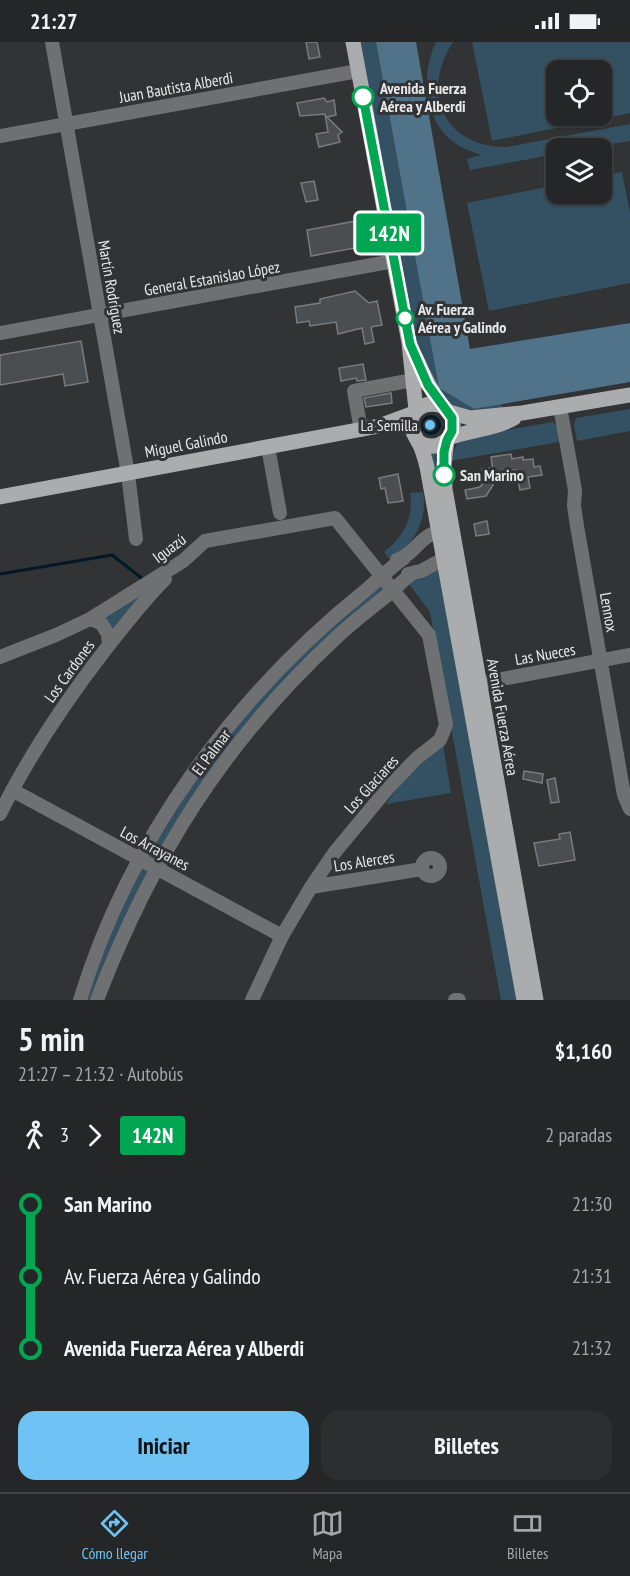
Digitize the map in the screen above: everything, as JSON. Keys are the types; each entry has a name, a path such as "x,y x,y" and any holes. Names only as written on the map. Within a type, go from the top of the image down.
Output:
{"main road":[{"name":"Avenida Fuerza Aérea","path":"353,42 410,344 415,411 410,425 427,467 446,531 517,931 524,1000"},
{"name":"Avenida Fuerza Aérea","path":"410,344 428,385 453,424 444,452 446,531"},
{"path":"415,411 428,404 470,418 522,413 630,395"},
{"name":"Miguel Galindo","path":"0,497 379,426 415,411"},
{"path":"416,440 430,447 436,446 465,432 504,423 522,413"},
{"name":"Miguel Galindo","path":"379,426 392,428 416,440"},
{"name":"Avenida Fuerza Aérea","path":"517,931 536,1000"}],"street":[{"name":"Martín Rodríguez","path":"52,42 128,474 136,539"},
{"name":"Juan Bautista Alberdi","path":"0,136 358,71"},
{"name":"General Estanislao López","path":"0,333 394,261"},
{"path":"362,429 354,391 413,380"},
{"name":"Lennox","path":"561,406 574,490 574,506 630,782"},
{"path":"268,447 280,513"},
{"name":"Iguazú","path":"0,657 90,619 183,561 205,541 334,518 381,577"},
{"name":"El Palmar","path":"80,1000 98,948 140,859 196,769 229,726 263,685 340,610 425,537 446,531"},
{"name":"El Palmar","path":"97,1000 134,910 156,867 211,778 249,729 313,659 352,623 410,574 421,571 450,555"},
{"name":"Los Cardones","path":"0,814 42,738 74,690 150,594 183,561"},
{"name":"Los Glaciares","path":"252,1000 282,936 311,887 361,819 417,758 440,740 446,725 429,635 381,577"},
{"path":"90,619 101,623 108,634 110,644"},
{"name":"Las Nueces","path":"473,684 630,655"},
{"name":"Lennox","path":"605,660 624,795 630,809"},
{"name":"Los Arrayanes","path":"12,790 282,936"},
{"name":"Los Alerces","path":"311,887 422,869"}],"shaded area":[{"path":"359,42 376,42 439,388 474,409 502,404 503,413 451,408 426,373 417,347"},
{"path":"376,42 416,42 470,349 630,323 630,382 474,409 439,388"},
{"path":"436,42 453,42 443,61 439,80 439,97 444,114 454,127 467,138 485,145 507,147 546,140 546,156 470,170 467,159 481,155 452,141 442,131 430,108 427,81 431,54"},
{"path":"472,42 630,42 630,113 612,117 612,60 546,60 546,126 566,126 492,141"},
{"path":"630,124 630,141 612,144 612,138 555,138"},
{"path":"622,172 630,213 630,283 489,311 467,203 546,187 546,204 612,204 612,174"},
{"path":"630,409 630,431 577,441 574,425 576,418"},
{"name":"La Semilla","path":"431,415 438,418 441,425 438,432 431,435 424,432 421,425 424,418"},
{"path":"553,422 558,427 559,442 451,461 457,443 466,437"},
{"path":"444,452 536,1000 501,1000 430,612 407,581 444,559 423,454"},
{"path":"423,492 423,512 418,531 391,561 384,552 397,540 406,526 410,511 410,493"},
{"path":"381,577 393,590 313,659 182,822 97,1000 80,1000 118,904 229,726"},
{"path":"155,579 109,644 90,619"},
{"path":"443,744 451,793 386,804 399,785"}],"building":[{"path":"306,42 317,42 320,57 309,59"},
{"path":"324,98 327,102 334,100 336,115 327,117 342,132 338,135 340,142 319,147 316,134 328,132 325,114 300,116 297,103"},
{"path":"314,181 318,200 306,202 301,183"},
{"path":"356,221 360,247 311,256 307,230"},
{"path":"355,291 369,303 377,301 382,325 371,327 374,342 365,344 362,328 338,334 336,322 310,326 309,321 297,323 295,307 320,303 320,299"},
{"path":"81,341 88,382 65,386 63,374 0,385 0,355"},
{"path":"363,364 366,380 357,381 356,378 341,381 339,368"},
{"path":"391,393 392,403 366,407 364,398"},
{"path":"511,454 512,459 523,457 523,460 533,459 534,467 540,466 542,475 528,477 530,488 520,490 516,470 493,471 491,457"},
{"path":"490,468 493,485 486,496 467,499 465,490 480,487 484,482 482,469"},
{"path":"398,474 403,501 388,503 385,488 381,489 379,478"},
{"path":"487,521 489,534 476,536 474,524"},
{"path":"524,771 543,774 542,783 523,779"},
{"path":"555,778 559,802 551,803 547,780"},
{"path":"570,832 575,860 539,866 534,843 560,839 559,834"}],"waterway":[{"path":"0,574 112,555 144,580"}],"bus line":[{"name":"142N","path":"363,97 410,344 428,385 452,418 452,431 444,452 444,475"}],"place":[{"name":"Avenida Fuerza Aérea y Alberdi","path":"363,97"},
{"name":"Av. Fuerza Aérea y Galindo","path":"405,318"},
{"name":"La Semilla","path":"430,425"},
{"name":"San Marino","path":"444,475"}]}
